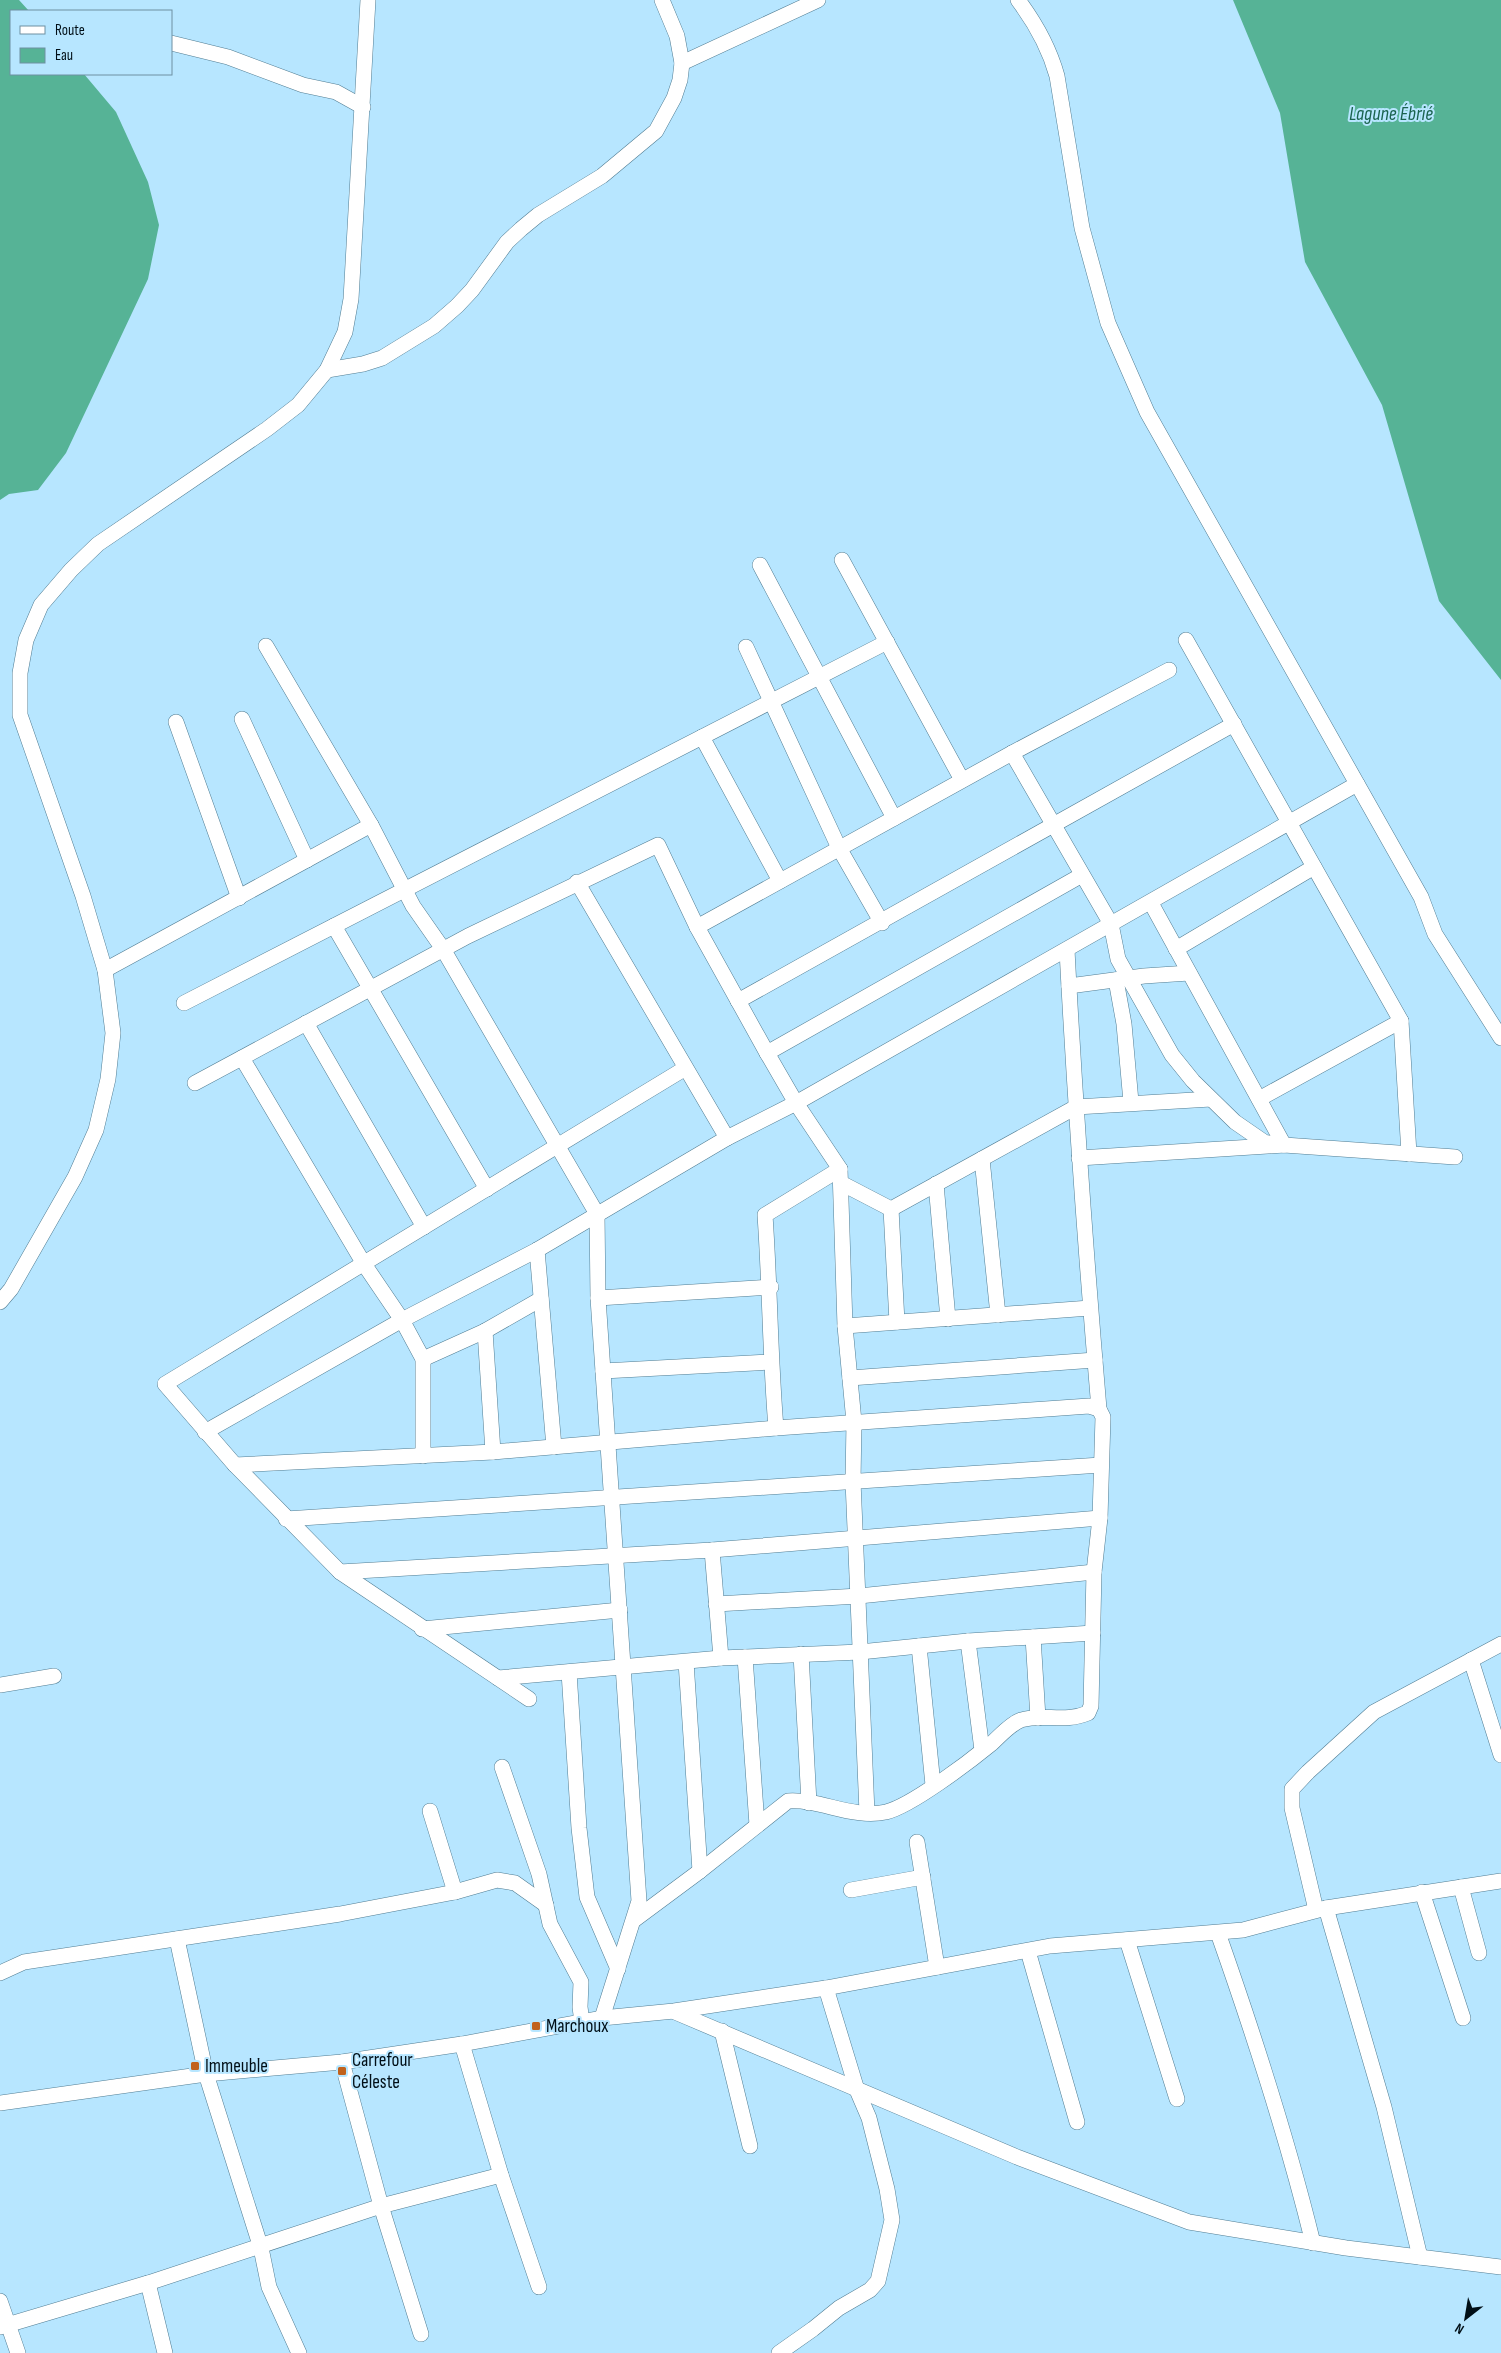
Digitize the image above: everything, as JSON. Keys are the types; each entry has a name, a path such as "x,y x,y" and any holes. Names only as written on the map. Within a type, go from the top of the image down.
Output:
{"street":[{"path":"0,1302 11,1290 75,1177 96,1130 108,1079 113,1033 105,970 82,896 20,715 20,672 26,640 41,605 71,570 98,544 267,430 298,405 327,370 345,332 351,299 368,0"},
{"path":"327,370 363,364 382,358 434,326 472,290 507,242 521,229 538,215 602,176 656,131 674,98 680,80 682,62 677,36 662,0"},
{"path":"682,62 818,0"},
{"path":"1018,0 1038,27 1050,51 1057,76 1082,228 1108,322 1143,403 1210,527 1421,897 1435,934 1501,1038"},
{"path":"172,43 228,57 303,85 336,92 363,107"},
{"path":"842,560 962,780"},
{"path":"760,565 894,818"},
{"path":"1186,640 1400,1021 1409,1154"},
{"path":"184,1003 887,642"},
{"path":"266,646 371,825 404,891 443,949 597,1214 598,1298 607,1442 617,1555 639,1901 602,2018"},
{"path":"746,647 839,848 882,923"},
{"path":"697,927 962,780 1169,670"},
{"path":"242,718 307,860"},
{"path":"176,722 239,898"},
{"path":"738,1001 1054,827 1234,724"},
{"path":"702,737 780,881"},
{"path":"1012,753 1111,924 1122,980 1131,1102"},
{"path":"206,1432 402,1320 537,1250 727,1138 796,1103 1357,784"},
{"path":"105,970 371,825"},
{"path":"195,1083 443,949 577,882 658,845 697,927 767,1053 841,1176 891,1209"},
{"path":"1176,949 1314,868"},
{"path":"767,1053 1082,874"},
{"path":"577,882 684,1069 727,1138"},
{"path":"1150,902 1259,1099 1282,1145"},
{"path":"334,926 487,1189"},
{"path":"634,1920 700,1871 788,1801 809,1803 840,1810 867,1813 886,1812 914,1799 1020,1721 1038,1718 1077,1718 1088,1713 1094,1632 1094,1572 1100,1518 1103,1417 1099,1409 1090,1308 1079,1158 1068,950"},
{"path":"1069,986 1144,976 1189,973"},
{"path":"1122,980 1172,1055 1211,1099 1264,1142 1282,1145 1455,1157"},
{"path":"1259,1099 1400,1021"},
{"path":"306,1023 424,1227"},
{"path":"242,1058 364,1264 402,1320 423,1359 423,1456"},
{"path":"529,1699 422,1629 340,1572 235,1466 164,1384 684,1069"},
{"path":"891,1209 1076,1107 1131,1102 1211,1099"},
{"path":"1079,1158 1282,1145"},
{"path":"982,1159 998,1315"},
{"path":"776,1428 771,1362 770,1287 765,1215 841,1176"},
{"path":"841,1176 845,1326 854,1422 853,1481 867,1813"},
{"path":"936,1184 948,1318"},
{"path":"891,1209 896,1322"},
{"path":"537,1250 554,1447"},
{"path":"598,1298 770,1287"},
{"path":"423,1359 485,1330 541,1299"},
{"path":"845,1326 1090,1308"},
{"path":"485,1330 494,1452"},
{"path":"850,1378 1095,1360"},
{"path":"603,1371 771,1362"},
{"path":"235,1466 494,1452 776,1428 1090,1406 1099,1409"},
{"path":"286,1519 1101,1465"},
{"path":"340,1572 712,1550 1100,1518"},
{"path":"712,1550 721,1658"},
{"path":"716,1604 859,1596 1094,1572"},
{"path":"422,1629 620,1610"},
{"path":"498,1678 721,1658 860,1652 968,1641 1094,1632"},
{"path":"1033,1637 1038,1718"},
{"path":"968,1641 982,1750"},
{"path":"1420,2257 1384,2107 1321,1909 1292,1808 1292,1789 1374,1712 1501,1644"},
{"path":"919,1646 933,1785"},
{"path":"801,1654 809,1803"},
{"path":"745,1657 757,1825"},
{"path":"1471,1660 1501,1755"},
{"path":"686,1662 700,1871"},
{"path":"569,1672 579,1828 587,1897 618,1969"},
{"path":"0,1685 54,1676"},
{"path":"502,1767 539,1874 550,1924 581,1982 580,2007 582,2022"},
{"path":"430,1811 455,1892"},
{"path":"917,1842 936,1967"},
{"path":"851,1890 922,1877"},
{"path":"0,1973 24,1962 340,1914 455,1892 497,1880 516,1883 546,1905"},
{"path":"0,2103 206,2074 342,2062 462,2044 602,2018 674,2011 826,1988 1050,1946 1243,1930 1321,1909 1501,1881"},
{"path":"1461,1887 1479,1953"},
{"path":"1422,1892 1463,2018"},
{"path":"1218,1932 1259,2051 1293,2163 1313,2242"},
{"path":"177,1939 206,2074 261,2248 269,2287 298,2353"},
{"path":"1127,1940 1177,2099"},
{"path":"1028,1951 1077,2122"},
{"path":"779,2353 813,2330 839,2308 870,2290 878,2281 892,2220 887,2188 871,2127 826,1988"},
{"path":"674,2011 1017,2156 1188,2222 1313,2242 1501,2267"},
{"path":"722,2031 750,2146"},
{"path":"462,2044 501,2175 539,2287"},
{"path":"342,2062 381,2206 421,2334"},
{"path":"4,2325 148,2284 261,2248 381,2206 501,2175"},
{"path":"148,2284 165,2353"},
{"path":"0,2301 4,2325 18,2353"}],"water":[{"path":"0,0 19,0 28,10 10,10 10,75 85,75 116,112 148,182 159,225 148,279 66,453 38,490 9,494 0,500"},
{"name":"Lagune Ébrié","path":"1233,0 1501,0 1501,680 1439,601 1382,405 1305,262 1280,113"}],"place":[{"name":"Marchoux","path":"536,2026"},
{"name":"Immeuble","path":"195,2066"},
{"name":"Carrefour Céleste","path":"342,2071"}]}
